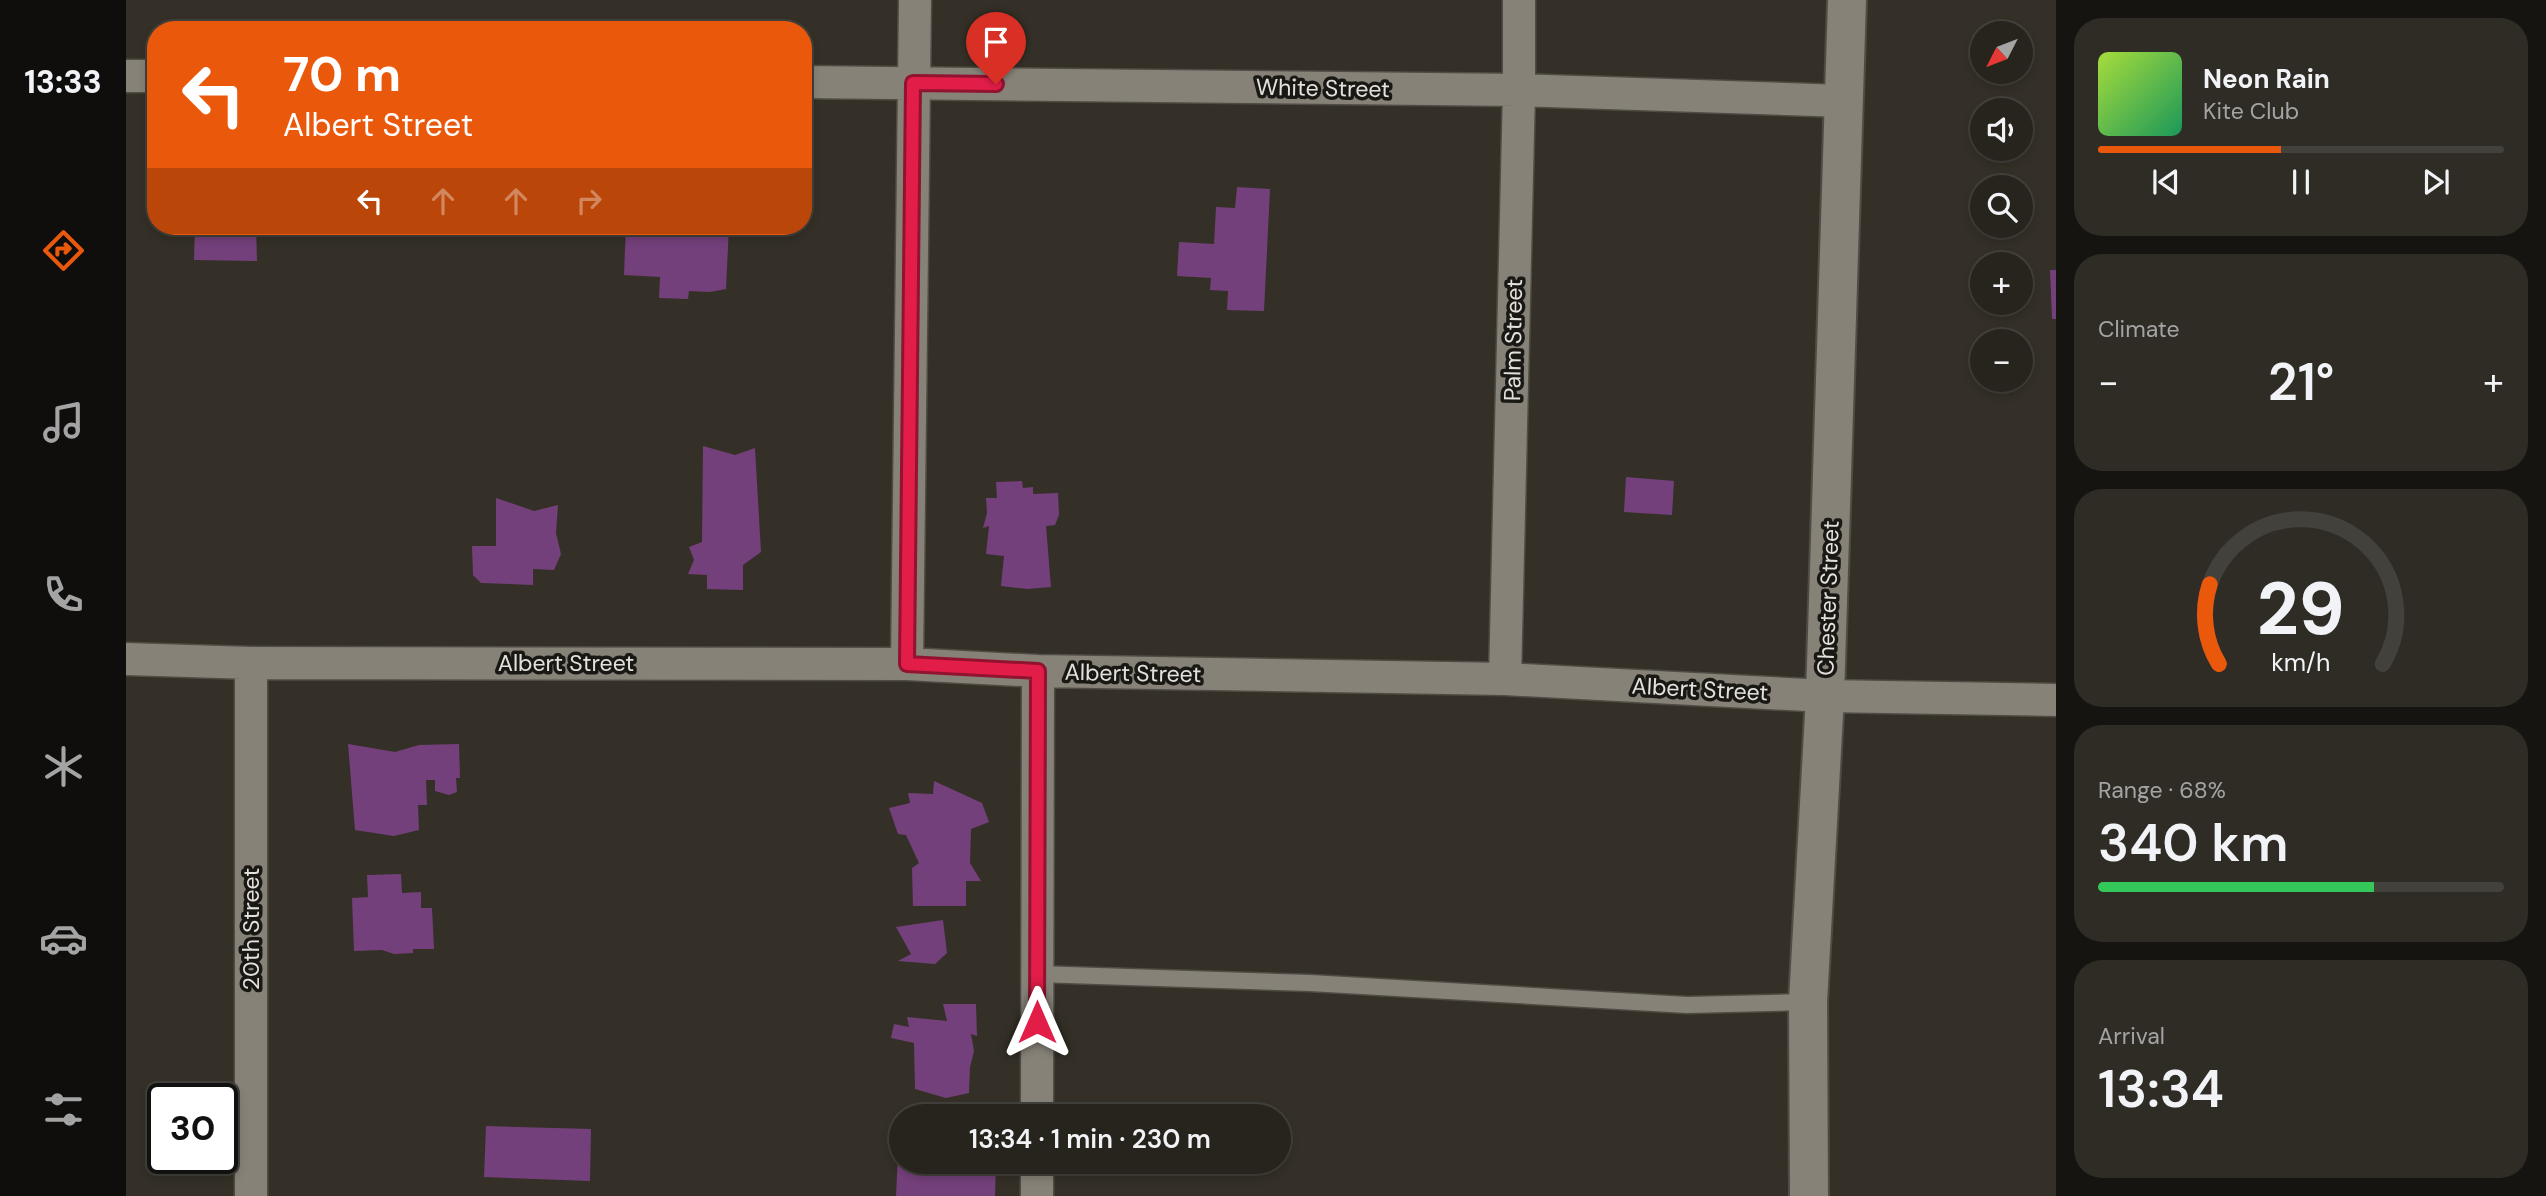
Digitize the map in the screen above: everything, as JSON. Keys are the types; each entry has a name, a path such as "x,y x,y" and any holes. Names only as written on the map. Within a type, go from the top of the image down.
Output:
{"street":[{"path":"907,664 915,0"},
{"name":"Palm Street","path":"1505,679 1519,0"},
{"name":"Chester Street","path":"1809,1196 1808,1002 1825,696 1847,0"},
{"path":"126,76 147,76"},
{"name":"White Street","path":"812,82 1519,90 1843,101"},
{"name":"Albert Street","path":"126,659 251,663 907,664 1038,671 1505,679 1825,696 2056,700"},
{"name":"20th Street","path":"251,663 251,1196"},
{"path":"1037,1104 1038,671"},
{"path":"1037,1174 1037,1196"}],"lane":[{"path":"1037,974 1310,983 1687,1005 1808,1002"}],"building":[{"path":"1237,187 1270,189 1264,311 1227,310 1228,291 1210,290 1211,278 1177,276 1179,242 1214,244 1216,207 1235,208"},
{"path":"195,235 256,235 257,261 194,260"},
{"path":"626,235 729,235 726,289 710,292 689,291 688,299 659,298 660,277 624,275"},
{"path":"2050,270 2056,270 2056,319 2052,319"},
{"path":"703,446 735,455 755,448 761,552 743,565 743,590 707,589 707,575 688,574 694,560 689,547 702,542"},
{"path":"1626,477 1674,481 1672,515 1624,512"},
{"path":"1022,481 1023,488 1033,487 1033,494 1058,493 1059,515 1055,525 1046,526 1051,587 1028,589 1001,586 1004,556 986,554 989,526 983,528 987,513 986,498 997,498 996,482"},
{"path":"496,498 534,511 558,505 556,533 561,554 554,570 533,569 533,585 481,583 473,575 472,546 496,546"},
{"path":"348,744 395,752 419,745 459,744 460,778 456,778 457,792 449,795 435,791 435,780 426,780 427,805 418,805 419,830 394,836 355,830"},
{"path":"934,781 982,803 989,822 971,829 970,863 981,881 966,881 966,906 913,906 912,868 919,863 906,835 898,834 889,808 910,803 908,793 933,794"},
{"path":"401,874 402,893 421,892 421,908 432,908 434,949 413,949 413,953 394,954 382,950 354,951 352,898 368,897 367,875"},
{"path":"943,920 947,953 935,964 898,961 911,954 896,927"},
{"path":"943,1004 976,1004 977,1036 971,1034 974,1051 969,1093 946,1098 915,1089 914,1043 891,1038 894,1024 909,1027 907,1017 947,1021"},
{"path":"486,1126 591,1129 590,1181 484,1177"},
{"path":"897,1174 996,1174 995,1196 896,1196"}],"route":[{"path":"996,84 913,83 907,664 1038,671 1037,1022"}]}
